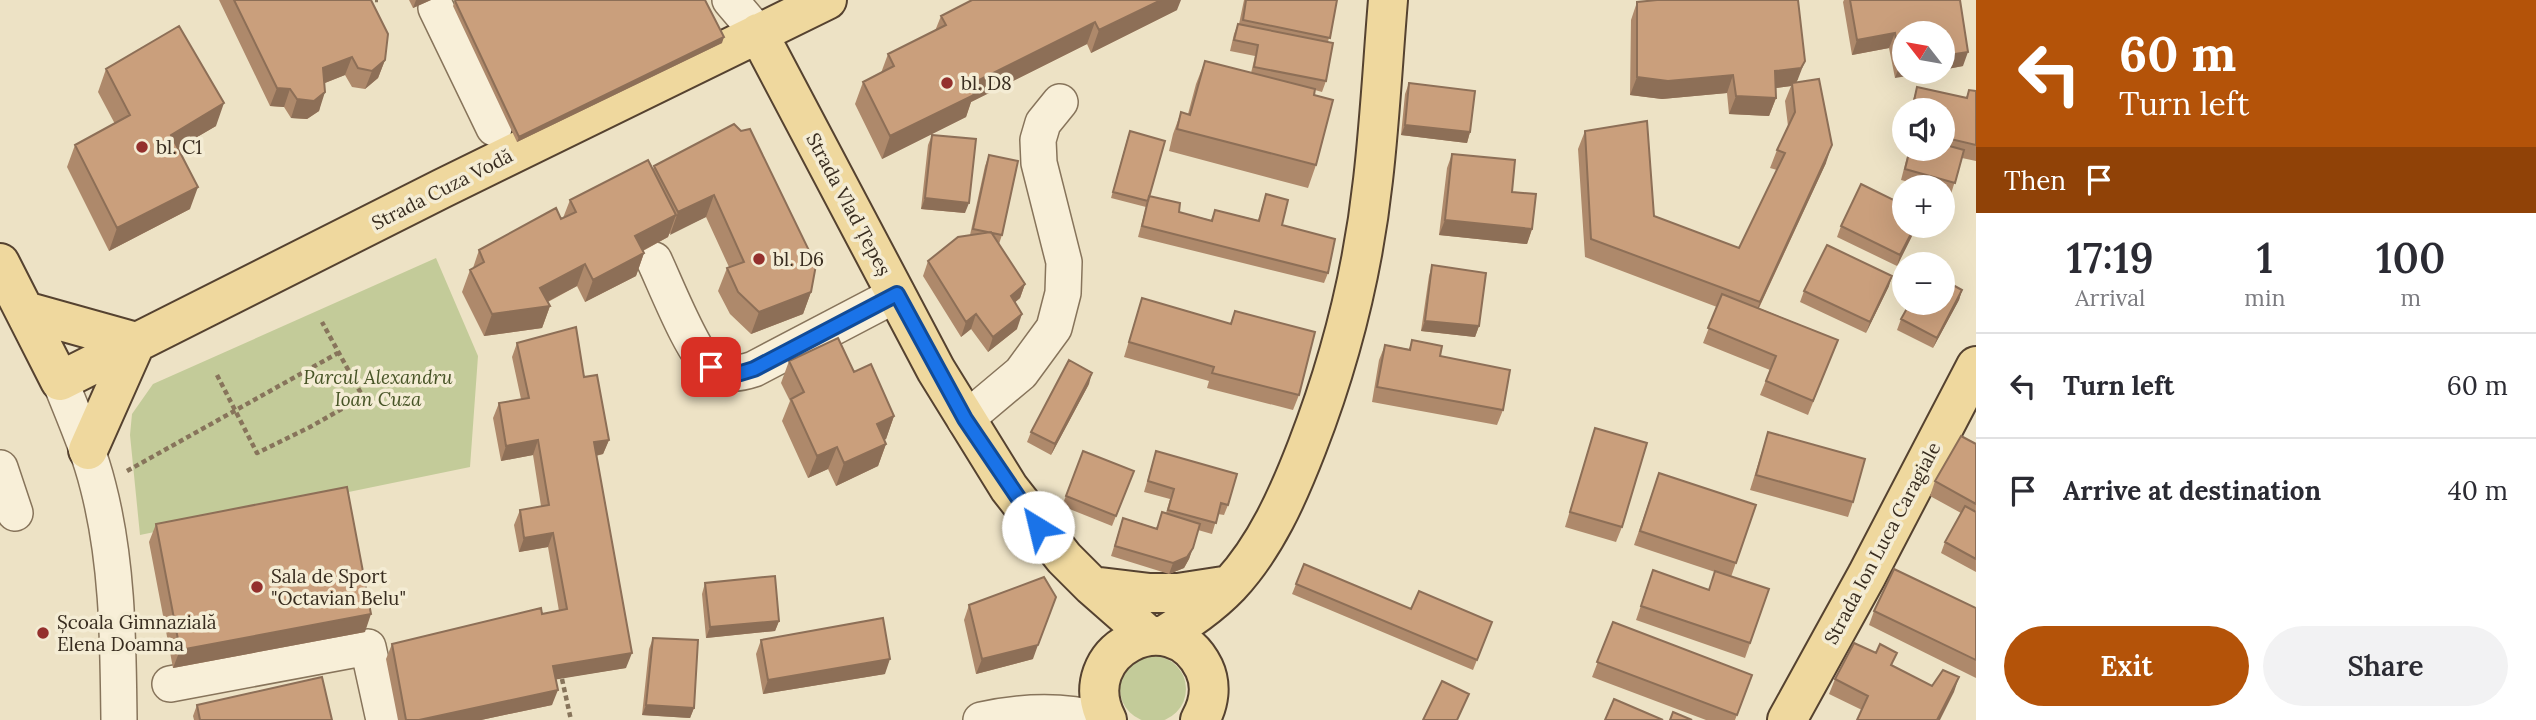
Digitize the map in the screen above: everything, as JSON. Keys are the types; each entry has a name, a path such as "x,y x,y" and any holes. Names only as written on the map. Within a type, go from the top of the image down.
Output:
{"main road":[{"name":"Strada Cuza Vodă","path":"60,381 136,342 498,135 758,33 827,0"},
{"path":"1108,720 1100,701 1099,690 1104,668 1118,649 1127,642 1156,636 1199,614 1230,585 1257,550 1295,479 1329,391 1354,291 1373,181 1388,0"},
{"name":"Strada Vlad Țepeș","path":"758,33 965,419 1038,527 1092,586 1156,636 1176,640 1187,647 1202,664 1208,685 1202,719"},
{"path":"9,288 136,342 88,450"},
{"path":"9,288 60,381"},
{"name":"Strada Ion Luca Caragiale","path":"1787,720 1867,575 1976,366"},
{"path":"1092,586 1178,593 1230,585"}],"street":[{"path":"724,7 758,33"},
{"path":"433,10 498,135"},
{"path":"965,419 1021,373 1054,328 1063,293 1063,262 1039,163 1038,140 1043,122 1060,103"},
{"path":"654,260 697,351 711,367 734,375 754,369 897,294"},
{"path":"60,381 88,450 109,537 116,589 119,720"},
{"path":"0,468 15,513"},
{"path":"170,684 368,647 384,720"},
{"path":"981,720 1008,714 1047,711 1101,720"}],"path":[{"path":"216,375 257,453 310,427 363,397 323,322"},
{"path":"99,487 338,353"},
{"path":"562,679 571,720"}],"green space":[{"name":"Parcul Alexandru Ioan Cuza","path":"436,258 478,356 470,467 140,535 130,435 132,414 153,384"},
{"path":"1146,656 1160,656 1172,661 1181,670 1186,682 1186,696 1181,708 1163,721 1143,721 1134,717 1125,708 1120,696 1120,682 1125,670 1134,661"}],"building":[{"path":"234,0 371,0 388,34 385,60 372,71 358,68 352,57 323,68 325,92 314,101 297,99 290,89 277,88"},
{"path":"456,0 705,0 724,37 519,137"},
{"name":"bl. D8","path":"972,0 1161,0 1099,30 1095,22 969,85 974,95 890,136 863,82 894,66 888,54 946,25 941,16"},
{"path":"1246,0 1337,0 1330,38 1243,20"},
{"path":"1798,0 1805,61 1801,68 1775,71 1776,98 1736,96 1733,75 1668,81 1637,77 1637,2"},
{"path":"1850,0 1960,0 1968,52 1955,54 1955,21 1892,21 1892,34 1857,40"},
{"path":"1238,24 1333,43 1326,81 1254,67 1258,45 1234,40"},
{"name":"bl. C1","path":"179,26 224,103 171,135 198,187 117,228 75,145 130,115 106,69"},
{"path":"1205,61 1315,89 1314,95 1333,100 1316,165 1177,129 1181,112 1190,115"},
{"path":"1819,79 1832,145 1760,302 1591,239 1585,131 1647,121 1654,216 1739,248 1785,153 1777,150 1795,112 1792,83"},
{"path":"1409,83 1475,91 1470,132 1405,125"},
{"path":"1917,87 1967,98 1969,90 1976,91 1976,145 1955,140 1955,98 1915,98"},
{"name":"bl. D6","path":"734,124 741,131 750,129 816,265 811,292 759,312 738,292 727,268 744,262 714,195 678,212 654,166"},
{"path":"1130,131 1165,141 1148,201 1113,192"},
{"path":"932,135 976,139 969,203 925,198"},
{"path":"1955,148 1964,150 1955,183 1955,175 1926,175 1905,169 1907,161 1955,161"},
{"path":"1452,154 1515,160 1512,192 1536,194 1532,229 1445,220"},
{"path":"989,155 1018,161 1002,235 973,229"},
{"path":"648,160 676,215 635,236 644,253 593,280 585,264 540,288 550,306 492,314 470,270 484,262 479,250 556,208 561,219 576,212 570,200"},
{"path":"1861,184 1892,199 1892,238 1909,238 1902,252 1894,252 1841,226"},
{"path":"1266,194 1288,200 1282,225 1335,239 1328,273 1142,226 1149,196 1180,203 1179,212 1212,221 1215,210 1259,221"},
{"path":"991,232 1025,284 1011,296 1022,314 993,337 976,314 966,322 928,261 958,237"},
{"path":"1827,245 1892,276 1870,322 1804,291"},
{"path":"1432,265 1486,273 1479,326 1425,321"},
{"path":"1955,286 1962,290 1955,303"},
{"path":"1722,294 1838,340 1813,401 1766,381 1776,356 1708,328"},
{"path":"1142,298 1231,324 1235,311 1315,332 1299,395 1212,373 1214,367 1129,342"},
{"path":"1903,315 1949,315 1937,338 1901,319"},
{"path":"576,327 584,377 597,375 609,440 594,442 632,653 553,666 558,690 419,720 406,720 392,644 541,608 542,614 567,609 553,533 524,538 520,510 549,505 538,440 506,446 499,403 529,398 517,343"},
{"path":"838,338 854,372 871,364 894,416 877,424 886,444 844,463 837,447 817,456 791,399 804,392 789,361"},
{"path":"1412,340 1442,346 1440,356 1510,370 1503,410 1377,387 1385,345 1410,350"},
{"path":"1069,360 1092,373 1055,444 1031,432"},
{"path":"1595,428 1647,443 1622,527 1570,512"},
{"path":"1768,432 1865,459 1853,502 1756,475"},
{"path":"1961,436 1976,444 1976,504 1935,481"},
{"path":"1083,451 1134,471 1116,516 1066,496"},
{"path":"1156,451 1237,474 1228,505 1221,503 1216,523 1168,510 1174,489 1148,481"},
{"path":"1659,473 1756,505 1736,563 1640,531"},
{"name":"Sala de Sport \"Octavian Belu\"","path":"347,487 371,614 180,650 156,524"},
{"path":"1965,506 1976,512 1976,559 1945,542"},
{"path":"1162,512 1200,524 1193,548 1187,557 1173,563 1115,546 1123,518 1157,529"},
{"path":"1304,564 1411,609 1419,591 1492,622 1477,660 1296,584"},
{"path":"1894,569 1976,608 1976,660 1874,611"},
{"path":"1653,570 1709,590 1715,571 1769,589 1750,643 1641,606"},
{"path":"775,576 779,621 710,627 705,583"},
{"path":"1044,577 1056,597 1038,645 982,659 969,605"},
{"path":"883,618 890,659 768,680 761,640"},
{"path":"1613,622 1752,675 1737,715 1597,662"},
{"path":"653,638 698,640 694,708 646,705"},
{"path":"1854,643 1876,653 1880,644 1897,653 1891,665 1932,686 1943,670 1959,677 1937,720 1857,720 1868,696 1835,679"},
{"path":"322,677 332,720 200,720 197,705"},
{"path":"1442,681 1469,694 1457,720 1423,720"},
{"path":"1614,699 1663,720 1605,720"},
{"path":"1673,712 1692,720 1670,720"}],"place":[{"name":"bl. D8","path":"947,83"},
{"name":"bl. C1","path":"142,147"},
{"name":"bl. D6","path":"759,259"},
{"name":"Sala de Sport \"Octavian Belu\"","path":"257,587"},
{"name":"Școala Gimnazială Elena Doamna","path":"43,633"}],"route":[{"path":"711,367 734,375 754,369 897,294 965,419 1009,488 1038,527"}]}
